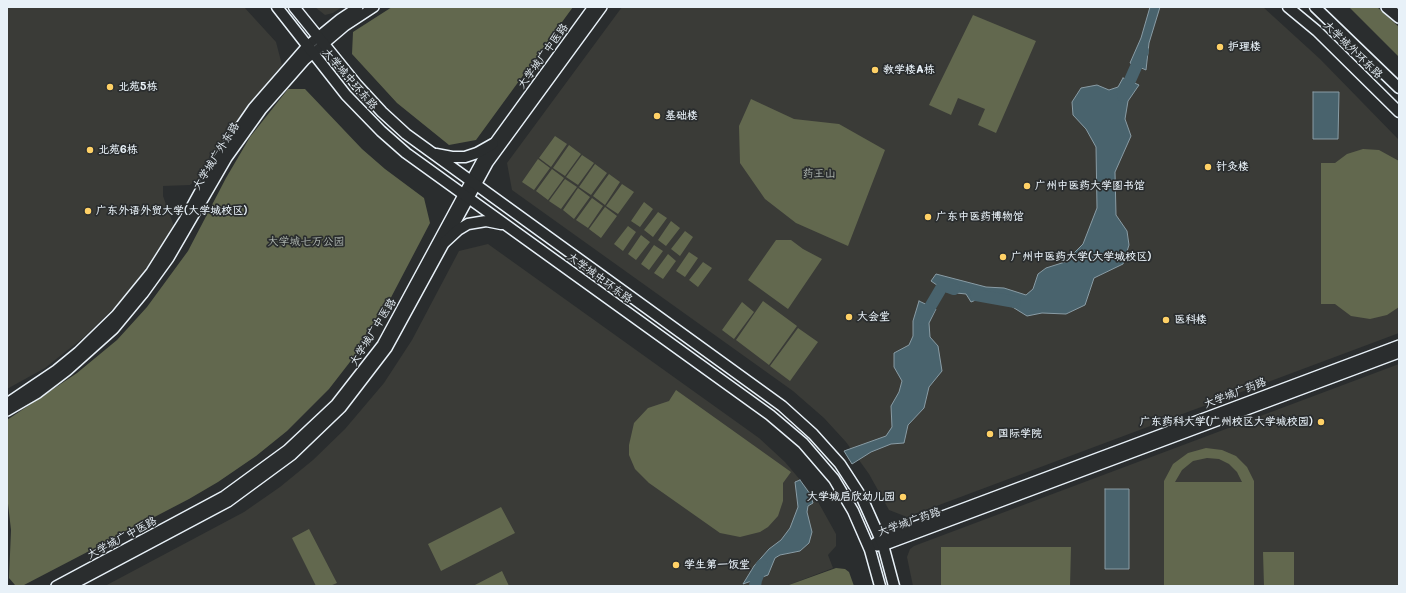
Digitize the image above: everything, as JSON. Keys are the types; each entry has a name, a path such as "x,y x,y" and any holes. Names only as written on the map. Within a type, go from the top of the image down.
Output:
{"highway":[{"path":"1387,7 1399,17"}],"main road":[{"name":"大学城中环东路","path":"277,7 346,95 381,132 422,166 784,426 810,450 839,486 853,511 869,547 880,586"},
{"name":"大学城中环东路","path":"294,7 320,41 382,112 432,153 794,416 823,445 847,475 866,505 882,542 894,586"},
{"name":"大学城外环东路","path":"1288,7 1317,31 1399,112"},
{"name":"大学城外环东路","path":"1315,7 1399,88"},
{"path":"432,153 452,157 465,156 477,153 493,144"},
{"path":"446,242 458,230 474,222 492,221 507,226"}],"street":[{"name":"大学城广外东路","path":"7,403 43,379 78,352 128,302 166,249 230,140 264,95 310,50 358,7"},
{"name":"大学城广外东路","path":"320,41 374,7"},
{"name":"大学城广中医路","path":"56,586 224,496 287,450 329,411 360,376 382,345 493,144 593,7"},
{"name":"大学城广中医路","path":"472,183 602,7"},
{"name":"大学城广外东路","path":"7,411 51,384 81,360 107,336 131,310 170,258 227,158 246,129 310,50"},
{"name":"大学城广中医路","path":"70,586 220,506 263,477 302,446 341,408 380,360 446,242 465,197"},
{"name":"大学城广药路","path":"869,547 1399,345"},
{"name":"大学城广药路","path":"882,542 1399,352"}],"shaded area":[{"name":"广东外语外贸大学(大学城校区)","path":"7,7 244,7 276,42 282,65 239,118 200,177 190,185 163,186 163,196 175,229 126,296 83,338 45,368 7,389"},
{"path":"315,7 342,7 333,13 325,15"},
{"name":"广州中医药大学(大学城校区)","path":"622,7 1263,7 1320,59 1399,140 1399,333 907,517 889,510 869,474 846,442 824,418 793,391 512,190 507,163"},
{"path":"488,244 759,438 785,462 817,500 836,534 836,546 828,555 833,568 786,586 105,586 244,512 280,487 313,460 345,429 384,383 412,340 459,251"},
{"name":"广东药科大学(广州校区大学城校园)","path":"1399,364 1399,586 913,586 907,557 910,549 914,546"}],"green space":[{"path":"392,7 573,7 476,140 449,145 397,103 352,54 353,32"},
{"path":"1349,7 1377,7 1399,27 1399,57"},
{"path":"973,15 1036,41 996,133 978,125 985,109 958,98 951,115 929,105"},
{"name":"大学城七万公园","path":"288,89 305,89 362,149 385,169 424,198 430,223 386,307 360,349 329,389 287,431 256,456 218,482 189,499 24,585 15,585 9,578 11,530 7,495 7,420 77,373 117,340 147,307 188,251 226,178 250,137"},
{"name":"药王山","path":"751,99 794,119 839,124 885,150 848,246 796,223 765,199 740,163 739,126"},
{"path":"555,136 567,144 551,167 539,158"},
{"path":"569,145 581,154 565,176 553,168"},
{"path":"1363,149 1379,150 1399,161 1399,307 1387,315 1370,319 1351,316 1335,304 1321,304 1321,163 1335,163 1347,154"},
{"path":"582,155 594,163 578,185 566,177"},
{"path":"538,159 550,168 534,190 522,182"},
{"path":"595,164 607,173 591,195 579,187"},
{"path":"552,169 564,178 548,200 536,191"},
{"path":"609,174 620,182 605,205 593,196"},
{"path":"565,179 577,187 561,209 549,201"},
{"path":"622,184 634,192 618,214 606,206"},
{"path":"578,188 590,197 574,219 563,210"},
{"path":"592,198 603,206 588,228 576,220"},
{"path":"644,202 653,209 640,227 631,221"},
{"path":"605,207 617,216 601,238 589,229"},
{"path":"658,212 667,218 653,237 644,230"},
{"path":"671,221 680,228 666,246 658,240"},
{"path":"628,226 636,232 623,251 614,244"},
{"path":"685,231 693,237 680,256 671,249"},
{"path":"641,235 650,242 636,260 628,254"},
{"path":"776,240 791,240 803,249 822,259 788,309 748,280"},
{"path":"654,245 663,251 649,270 641,264"},
{"path":"689,252 698,258 685,277 676,271"},
{"path":"668,254 676,261 663,279 654,273"},
{"path":"703,262 712,268 698,287 689,280"},
{"path":"763,301 797,326 769,365 736,340"},
{"path":"742,302 754,312 734,339 722,330"},
{"path":"798,328 818,342 790,381 770,366"},
{"path":"676,390 791,472 783,483 783,501 778,516 768,527 760,532 740,537 720,533 649,483 635,469 629,455 629,445 634,423 648,408 669,401"},
{"path":"1206,448 1222,450 1236,456 1247,467 1254,481 1254,586 1164,586 1164,481 1173,464 1188,453","holes":["1207,458 1219,459 1229,464 1237,472 1242,482 1175,482 1182,470 1193,461"]},
{"path":"501,507 515,533 441,571 428,544"},
{"path":"309,529 337,583 330,586 316,586 292,538"},
{"path":"941,547 1071,547 1070,586 941,586"},
{"path":"1263,552 1294,552 1294,586 1264,586"},
{"path":"836,568 845,569 849,572 854,586 786,586"},
{"path":"502,571 509,586 473,586"}],"water":[{"path":"1150,7 1160,7 1149,43 1146,70 1130,63 1141,38"},
{"path":"1123,78 1139,85 1128,101 1125,119 1131,136 1115,172 1116,215 1127,231 1129,245 1123,264 1094,278 1085,305 1066,314 1042,313 1027,316 998,298 983,297 971,302 966,294 947,292 931,281 936,274 986,287 1004,288 1026,295 1033,289 1038,274 1046,268 1065,262 1083,244 1097,208 1096,147 1086,129 1073,115 1072,102 1081,88 1097,85 1109,90 1118,87"},
{"path":"1313,92 1339,92 1338,139 1313,139"},
{"path":"919,301 936,309 929,323 930,337 938,346 942,371 929,387 924,408 908,425 904,443 891,444 871,452 852,464 844,451 886,436 892,427 891,406 899,392 902,381 894,367 894,353 909,345 913,336 913,321"},
{"path":"800,480 810,494 813,503 808,506 807,512 812,532 809,543 800,551 780,555 775,558 768,575 743,584 754,566 769,549 781,540 790,528 798,507 795,482"},
{"path":"1105,489 1129,489 1129,569 1105,569"}],"waterway":[{"path":"1123,96 1143,51"},
{"path":"923,319 943,285 954,289"},
{"path":"976,295 1015,302"},
{"path":"755,586 762,565"}],"place":[{"name":"护理楼","path":"1220,47"},
{"name":"教学楼A栋","path":"875,70"},
{"name":"北苑5栋","path":"110,87"},
{"name":"基础楼","path":"657,116"},
{"name":"北苑6栋","path":"90,150"},
{"name":"针灸楼","path":"1208,167"},
{"name":"广州中医药大学图书馆","path":"1027,186"},
{"name":"广东外语外贸大学(大学城校区)","path":"88,211"},
{"name":"广东中医药博物馆","path":"928,217"},
{"name":"广州中医药大学(大学城校区)","path":"1003,257"},
{"name":"大会堂","path":"849,317"},
{"name":"医科楼","path":"1166,320"},
{"name":"广东药科大学(广州校区大学城校园)","path":"1321,422"},
{"name":"国际学院","path":"990,434"},
{"name":"大学城启欣幼儿园","path":"903,497"},
{"name":"学生第一饭堂","path":"676,565"}]}
